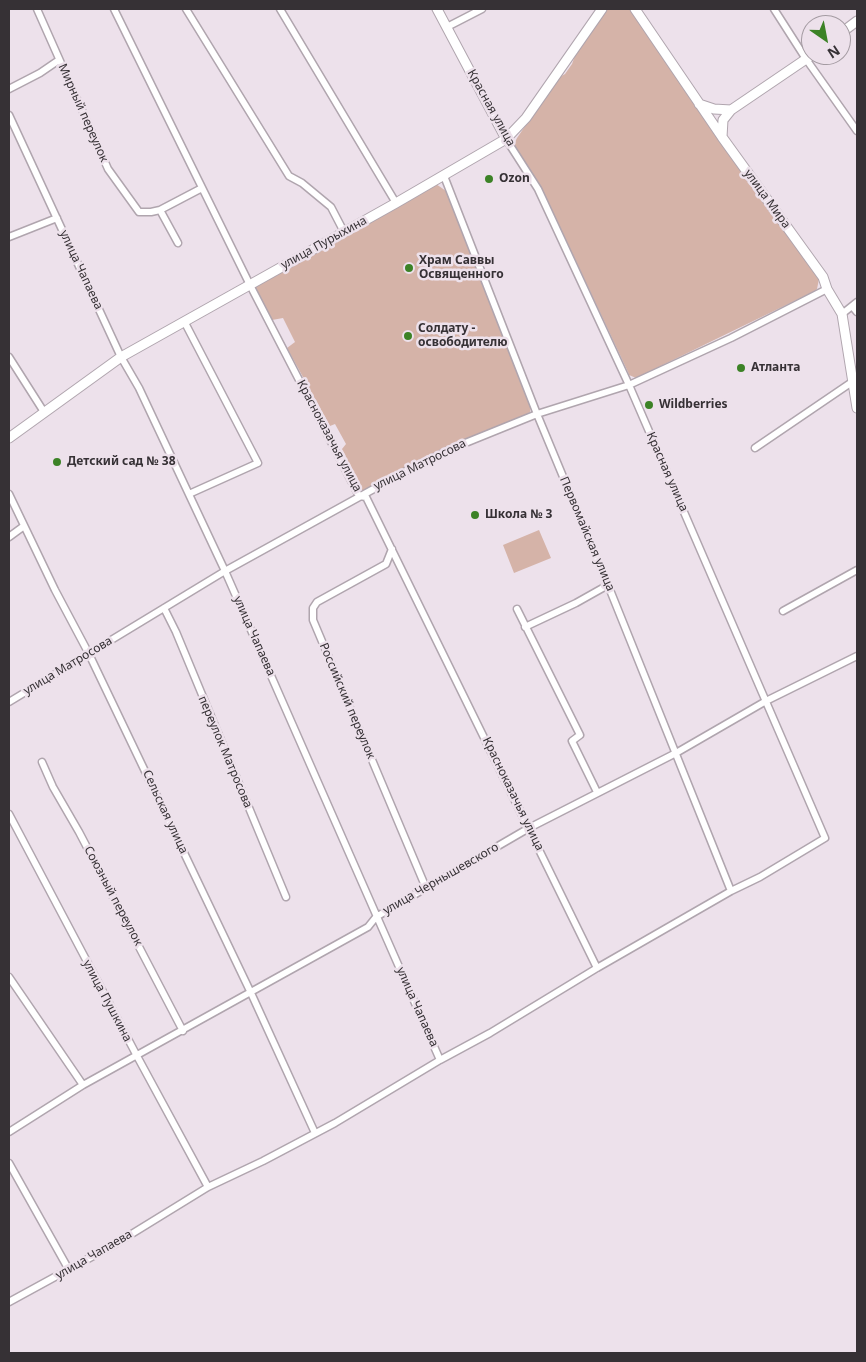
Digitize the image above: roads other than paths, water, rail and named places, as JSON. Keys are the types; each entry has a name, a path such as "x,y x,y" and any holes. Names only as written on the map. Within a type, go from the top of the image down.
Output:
{"street":[{"name":"Мирный переулок","path":"37,9 108,169 139,212 160,210"},
{"name":"Красноказачья улица","path":"114,9 250,285 359,496 366,497 597,968"},
{"path":"186,9 289,176 302,183 331,206 344,232"},
{"path":"280,9 396,203"},
{"name":"Красная улица","path":"437,9 506,139 538,189 629,385 825,838"},
{"path":"447,27 482,9"},
{"name":"улица Пурыхина","path":"9,438 121,357 444,176 506,139 526,118 602,9"},
{"name":"улица Мира","path":"635,9 722,137 823,277 827,289 842,314 857,408"},
{"path":"774,9 801,46"},
{"path":"9,89 60,60"},
{"path":"722,137 723,120 732,110 801,63"},
{"path":"814,65 857,131"},
{"path":"699,104 714,109 732,110"},
{"name":"улица Чапаева","path":"9,115 121,357 138,388 225,571 440,1060"},
{"name":"Первомайская улица","path":"444,176 537,414 731,891"},
{"path":"178,243 160,210 202,188"},
{"name":"улица Чапаева","path":"9,237 57,218"},
{"name":"улица Матросова","path":"9,702 225,571 359,496 453,448 537,414 629,385 731,338 827,289"},
{"path":"842,314 855,304 857,312"},
{"path":"184,321 258,463 189,494"},
{"path":"9,357 44,412"},
{"path":"755,448 852,382"},
{"name":"Сельская улица","path":"9,494 55,590 89,654 251,993 315,1133"},
{"path":"9,537 24,526"},
{"name":"Российский переулок","path":"392,549 386,564 317,602 313,608 314,620 426,888"},
{"path":"784,611 857,570"},
{"path":"525,627 576,603 608,585"},
{"name":"переулок Матросова","path":"164,608 176,632 286,896"},
{"path":"517,609 580,735 572,741 597,792"},
{"name":"улица Чернышевского","path":"9,1132 84,1084 183,1031 368,927 376,917 530,828 676,753 766,700 857,656"},
{"name":"Союзный переулок","path":"42,762 53,787 80,832 183,1031"},
{"name":"улица Пушкина","path":"9,814 136,1056 208,1187"},
{"name":"улица Чапаева","path":"9,1302 117,1243 208,1187 263,1161 315,1133 490,1033 597,968 731,891 760,877 825,838"},
{"path":"9,977 84,1084"},
{"path":"9,1162 69,1270"}],"place":[{"name":"Ozon","path":"489,179"},
{"name":"Храм Саввы Освященного","path":"409,268"},
{"name":"Солдату - освободителю","path":"408,336"},
{"name":"Атланта","path":"741,368"},
{"name":"Wildberries","path":"649,405"},
{"name":"Детский сад № 38","path":"57,462"},
{"name":"Школа № 3","path":"475,515"}]}
